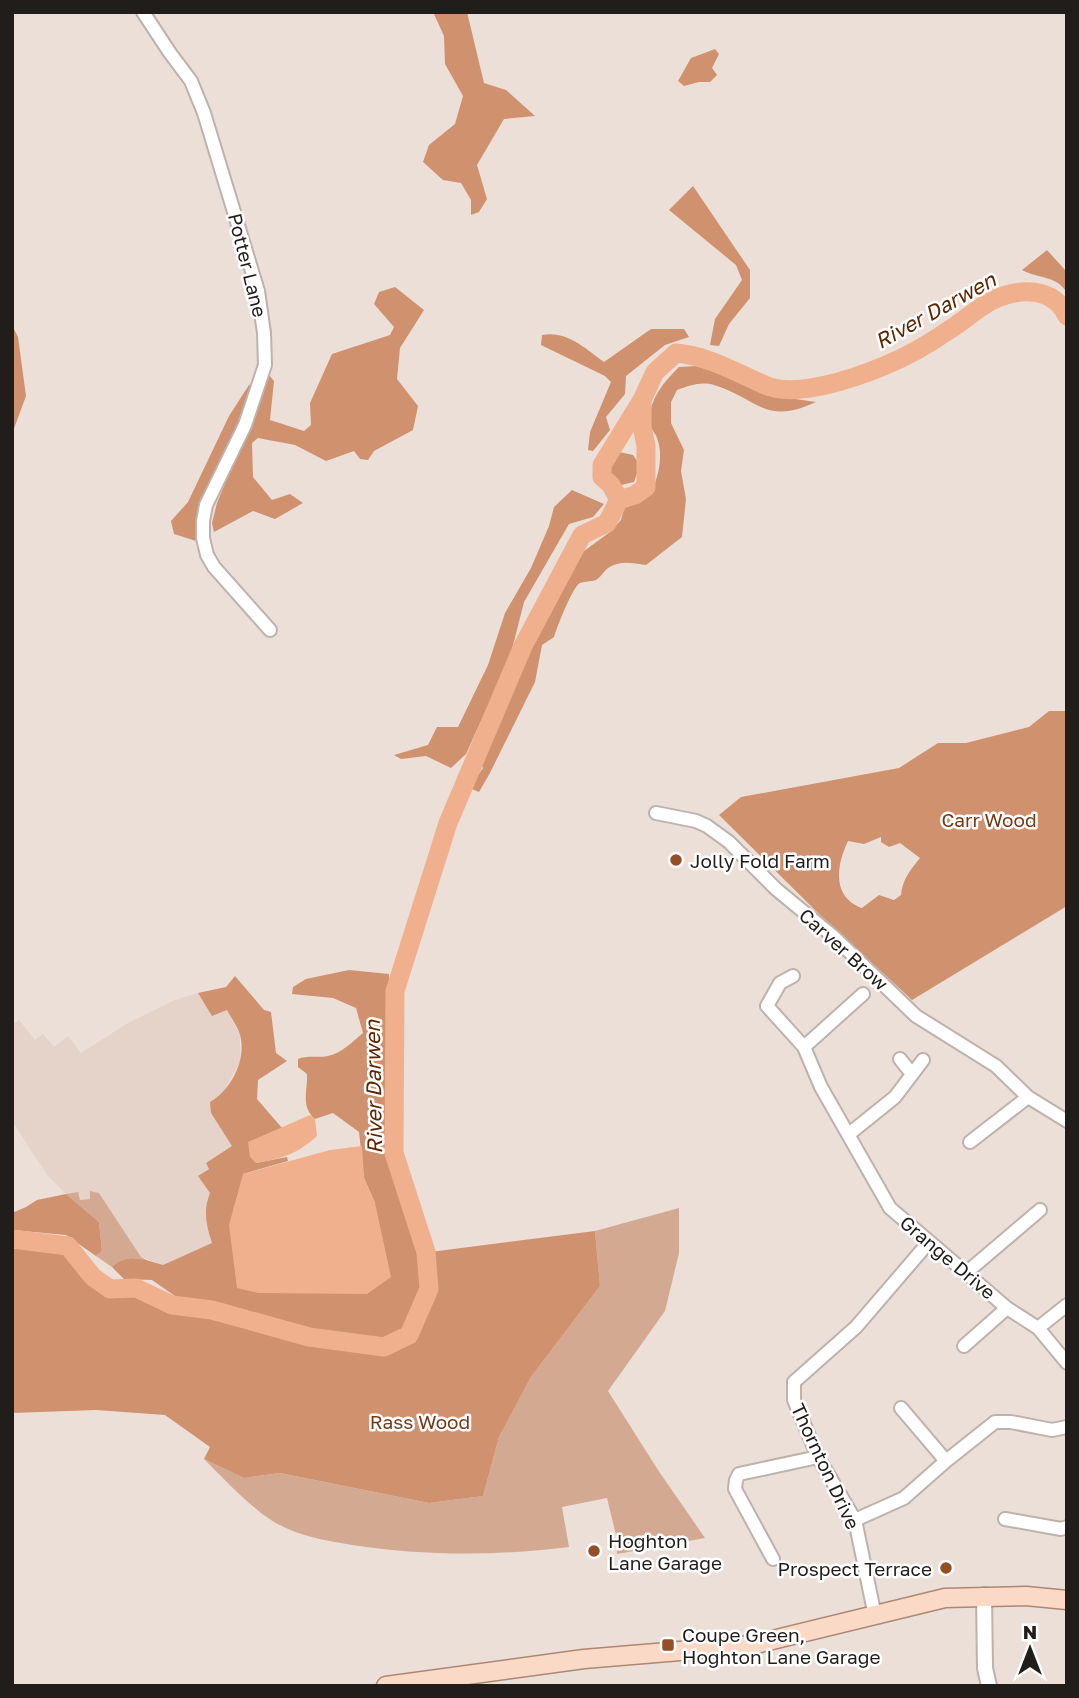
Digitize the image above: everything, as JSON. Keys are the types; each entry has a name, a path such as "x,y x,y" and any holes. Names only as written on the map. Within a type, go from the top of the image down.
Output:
{"main road":[{"path":"386,1686 584,1658 752,1644 944,1598 984,1595 1067,1600"}],"street":[{"name":"Potter Lane","path":"143,12 191,82 208,125 258,291 265,365 245,425 206,505 203,538 214,568 270,630"},
{"name":"Carver Brow","path":"656,813 696,821 729,842 776,889 834,937 916,1016 996,1066 1028,1097 1067,1121"},
{"name":"Grange Drive","path":"793,976 780,983 767,1006 804,1047 821,1087 890,1208 1007,1308 1038,1328 1067,1363"},
{"path":"804,1047 863,993"},
{"path":"900,1059 912,1074"},
{"path":"849,1134 895,1097 923,1060"},
{"path":"970,1142 1028,1097"},
{"path":"967,1272 1040,1210"},
{"name":"Thornton Drive","path":"876,1616 855,1520 818,1457 794,1400 794,1382 856,1327 929,1242"},
{"path":"1038,1328 1067,1305"},
{"path":"964,1346 1007,1308"},
{"path":"901,1408 946,1461"},
{"path":"855,1520 904,1499 995,1422 1011,1422 1052,1430 1067,1427"},
{"path":"773,1559 735,1489 736,1480 740,1474 818,1457"},
{"path":"1005,1519 1067,1527"},
{"path":"984,1595 985,1668 989,1686"}],"shaded area":[{"path":"198,993 204,1002 227,1010 240,1035 240,1062 211,1113 233,1146 207,1163 209,1168 198,1176 210,1193 212,1243 163,1265 141,1257 99,1193 90,1191 91,1199 79,1201 78,1192 66,1194 48,1176 12,1121 12,1025 19,1020 35,1040 43,1034 54,1047 68,1036 81,1053 128,1023 175,1000"},
{"path":"310,1115 315,1119 317,1136 302,1148 282,1157 256,1163 250,1157 248,1142"},
{"path":"362,1146 364,1178 375,1203 391,1277 367,1294 258,1293 237,1288 229,1225 243,1174 330,1150"},
{"path":"90,1191 99,1193 141,1257 148,1261 129,1258 112,1267 96,1256 102,1251 99,1222 66,1194 78,1192 80,1200 90,1199"},
{"path":"679,1208 679,1253 665,1311 608,1391 705,1538 617,1554 616,1535 607,1498 562,1507 569,1547 460,1554 352,1545 300,1534 271,1520 244,1499 204,1459 244,1478 280,1473 429,1503 483,1496 499,1437 531,1377 600,1286 595,1231"}],"green space":[{"path":"433,12 467,12 484,83 506,90 535,116 504,119 477,165 487,199 479,212 471,215 471,200 461,183 443,180 423,162 429,145 455,124 463,96 445,64 444,36"},
{"path":"715,49 719,54 712,68 717,75 710,82 684,86 678,81 691,58"},
{"path":"693,186 750,270 750,298 729,324 719,346 710,345 715,319 742,280 736,265 669,210"},
{"path":"1047,250 1067,272 1067,293 1053,280 1022,270"},
{"path":"395,287 424,310 400,348 397,379 418,406 413,430 374,451 368,460 360,459 354,451 326,461 295,445 258,438 252,443 253,477 272,500 290,494 303,503 275,519 253,511 214,532 212,523 217,503 269,375 274,381 270,420 304,431 311,425 310,403 332,354 390,335 394,327 374,304 379,292"},
{"path":"12,325 18,337 26,396 12,434"},
{"path":"651,329 684,329 689,337 665,345 626,376 625,394 606,417 610,430 593,451 588,450 590,432 611,382 605,376 541,345 542,335 567,338 604,362"},
{"path":"696,366 736,379 774,396 816,402 799,409 773,411 729,390 709,384 695,384 677,390 671,402 671,423 684,450 681,471 686,499 682,537 646,565 617,564 608,568 596,580 582,582 577,586 554,637 542,645 535,682 490,773 479,792 469,788 483,768 479,762 531,645 580,554 610,532 621,520 625,505 650,495 658,475 660,460 659,445 650,423 654,399 679,367"},
{"path":"249,385 254,386 198,513 196,541 174,534 171,521 188,502 229,416"},
{"path":"619,452 633,455 640,465 634,482 621,485 613,481 607,473 609,461"},
{"path":"572,490 604,504 593,517 569,524 524,602 510,657 466,754 451,768 426,756 401,759 394,755 428,745 437,727 458,727 488,665 505,613 531,568 554,507"},
{"name":"Carr Wood","path":"1049,711 1067,711 1067,906 912,1000 816,911 719,815 741,797 899,768 938,743 966,743 1029,727","holes":["881,837 881,842 889,847 900,843 920,858 905,880 901,895 894,900 879,895 862,908 852,903 841,889 841,860 848,841 864,844"]},
{"path":"349,970 389,974 389,1159 422,1253 424,1291 406,1329 383,1343 309,1332 175,1296 152,1280 124,1279 112,1267 118,1262 136,1258 163,1265 212,1243 206,1218 210,1193 198,1176 209,1169 206,1163 232,1146 211,1113 210,1102 225,1090 236,1073 242,1044 227,1010 212,1016 198,993 226,987 235,976 264,1010 271,1012 276,1053 287,1061 258,1080 257,1099 282,1128 249,1142 256,1163 287,1157 288,1161 243,1174 375,1203 364,1178 359,1132 333,1113 315,1119 310,1114 306,1103 307,1074 298,1067 298,1059 333,1055 363,1033 356,1008 333,998 292,994 293,987 306,979"},
{"path":"66,1194 99,1222 102,1251 96,1256 66,1235 12,1230 12,1213 37,1200"},
{"name":"Rass Wood","path":"595,1231 600,1286 531,1377 499,1437 483,1496 429,1503 280,1473 244,1478 204,1459 210,1447 165,1415 96,1410 12,1413 12,1244 66,1249 89,1278 110,1291 134,1291 172,1308 212,1313 307,1340 384,1351 413,1338 433,1290 430,1252"}],"waterway":[{"name":"River Darwen","path":"12,1239 68,1246 93,1277 110,1289 136,1288 172,1305 212,1310 309,1337 384,1347 409,1335 429,1289 426,1252 394,1153 395,991 448,823 523,646 582,535 607,523 619,500 635,495 646,487 642,400 655,372 676,353 711,361 778,389 808,388 857,376 901,359 987,303 1003,296 1024,292 1044,295 1061,306 1067,316"},
{"name":"River Darwen","path":"619,500 611,485 602,477 602,465 642,400"}],"place":[{"name":"Jolly Fold Farm","path":"676,860"},
{"name":"Hoghton Lane Garage","path":"594,1551"},
{"name":"Prospect Terrace","path":"946,1568"},
{"name":"Coupe Green, Hoghton Lane Garage","path":"668,1645"}]}
